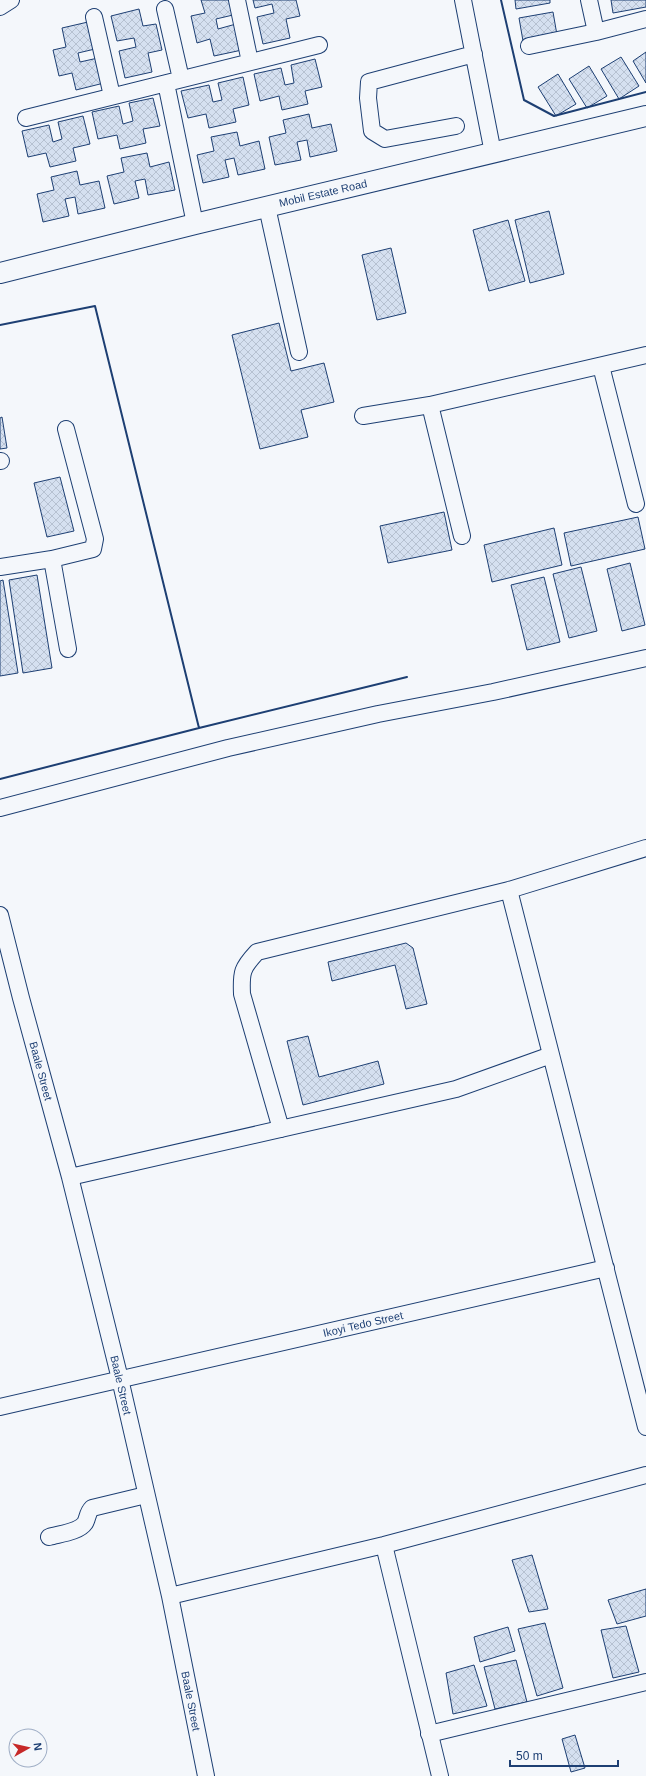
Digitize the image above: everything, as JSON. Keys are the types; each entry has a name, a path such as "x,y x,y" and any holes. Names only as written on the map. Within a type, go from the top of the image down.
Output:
{"main road":[{"name":"Mobil Estate Road","path":"0,273 196,224 646,116"}],"street":[{"path":"0,7 11,0"},
{"path":"237,0 250,62"},
{"path":"463,0 493,153"},
{"path":"589,0 596,32"},
{"path":"165,9 174,81 196,224"},
{"path":"94,17 112,96"},
{"path":"529,46 596,32 646,18"},
{"path":"26,118 319,45"},
{"path":"456,126 385,139 372,131 368,98 369,82 474,54"},
{"path":"267,207 299,352"},
{"path":"364,416 430,404 646,355"},
{"path":"601,366 636,504"},
{"path":"430,404 462,536"},
{"path":"0,567 52,559 93,549 96,539 66,429"},
{"path":"52,559 68,649"},
{"path":"0,808 228,748 378,714 493,692 646,658"},
{"path":"281,1129 242,994 241,979 244,967 257,952 509,890 646,848"},
{"path":"509,890 646,1427"},
{"name":"Baale Street","path":"0,915 20,998 70,1177 120,1379 170,1596 206,1776"},
{"path":"70,1177 456,1089 552,1055"},
{"name":"Ikoyi Tedo Street","path":"0,1407 606,1268"},
{"path":"170,1596 384,1545 646,1475"},
{"path":"49,1537 80,1528 85,1522 88,1512 92,1508 146,1495"},
{"path":"384,1545 440,1776"},
{"path":"429,1734 646,1682"}],"building":[{"path":"201,0 229,0 233,15 216,19 218,29 236,24 242,50 214,56 210,39 197,43 191,16 205,13"},
{"path":"253,0 296,0 300,16 286,19 290,38 263,44 257,17 274,13 272,4 255,8"},
{"path":"515,0 550,0 550,3 516,9"},
{"path":"611,0 646,0 646,7 613,13"},
{"path":"139,9 143,26 156,24 162,50 148,53 152,72 125,78 119,51 136,47 134,38 117,41 111,16"},
{"path":"553,12 557,35 523,41 519,18"},
{"path":"88,22 95,49 78,53 80,62 98,58 104,83 76,90 72,73 59,76 53,50 66,47 62,28"},
{"path":"646,52 646,83 633,61"},
{"path":"621,57 639,86 619,99 601,69"},
{"path":"315,59 322,87 305,91 308,104 282,110 279,96 260,101 254,74 281,68 285,85 294,83 291,65"},
{"path":"589,66 607,96 587,108 569,79"},
{"path":"558,74 576,104 556,116 538,87"},
{"path":"243,77 249,105 233,109 236,122 209,128 206,114 188,118 181,91 209,85 213,102 222,100 218,83"},
{"path":"153,98 160,126 143,129 146,143 120,149 117,135 98,139 92,112 119,106 123,124 133,121 129,103"},
{"path":"309,114 312,128 331,124 337,151 310,157 307,140 297,142 301,160 275,165 269,137 286,133 283,120"},
{"path":"83,116 90,144 73,148 76,161 50,167 46,153 28,157 22,131 49,125 53,142 62,139 58,122"},
{"path":"237,132 240,146 259,141 265,169 238,175 234,158 225,160 229,177 203,183 197,155 214,151 211,137"},
{"path":"147,153 150,167 169,162 175,190 148,195 145,179 135,181 139,198 114,204 107,176 124,172 121,158"},
{"path":"77,171 80,185 99,181 105,208 78,214 75,197 65,199 69,216 43,222 37,194 54,190 51,177"},
{"path":"549,211 564,274 530,283 515,220"},
{"path":"508,220 525,281 489,291 473,230"},
{"path":"391,248 406,313 377,320 362,255"},
{"path":"279,323 291,371 324,363 334,402 301,410 308,437 260,449 232,335"},
{"path":"2,417 7,448 0,449 0,418"},
{"path":"60,477 74,531 47,537 34,483"},
{"path":"444,512 452,550 388,563 380,526"},
{"path":"638,517 645,549 571,566 564,533"},
{"path":"554,528 562,565 492,582 484,545"},
{"path":"630,563 645,625 622,631 607,569"},
{"path":"581,567 597,631 569,638 553,574"},
{"path":"37,575 52,668 23,673 9,580"},
{"path":"544,577 560,642 527,650 511,585"},
{"path":"3,580 18,673 0,676 0,581"},
{"path":"406,943 413,948 427,1004 406,1009 395,965 332,981 328,962"},
{"path":"308,1036 319,1077 378,1061 384,1084 303,1105 287,1041"},
{"path":"532,1555 548,1609 529,1612 512,1560"},
{"path":"646,1589 646,1616 617,1624 608,1600"},
{"path":"545,1623 563,1688 537,1696 518,1629"},
{"path":"626,1626 639,1672 613,1678 601,1630"},
{"path":"508,1627 515,1651 480,1662 474,1637"},
{"path":"516,1660 527,1702 495,1709 484,1667"},
{"path":"474,1665 487,1706 453,1714 446,1673"},
{"path":"575,1735 585,1768 571,1772 562,1739"}],"wall":[{"path":"501,0 524,100 554,116 646,92"},
{"path":"0,325 95,306 199,728"},
{"path":"0,779 407,677"}]}
